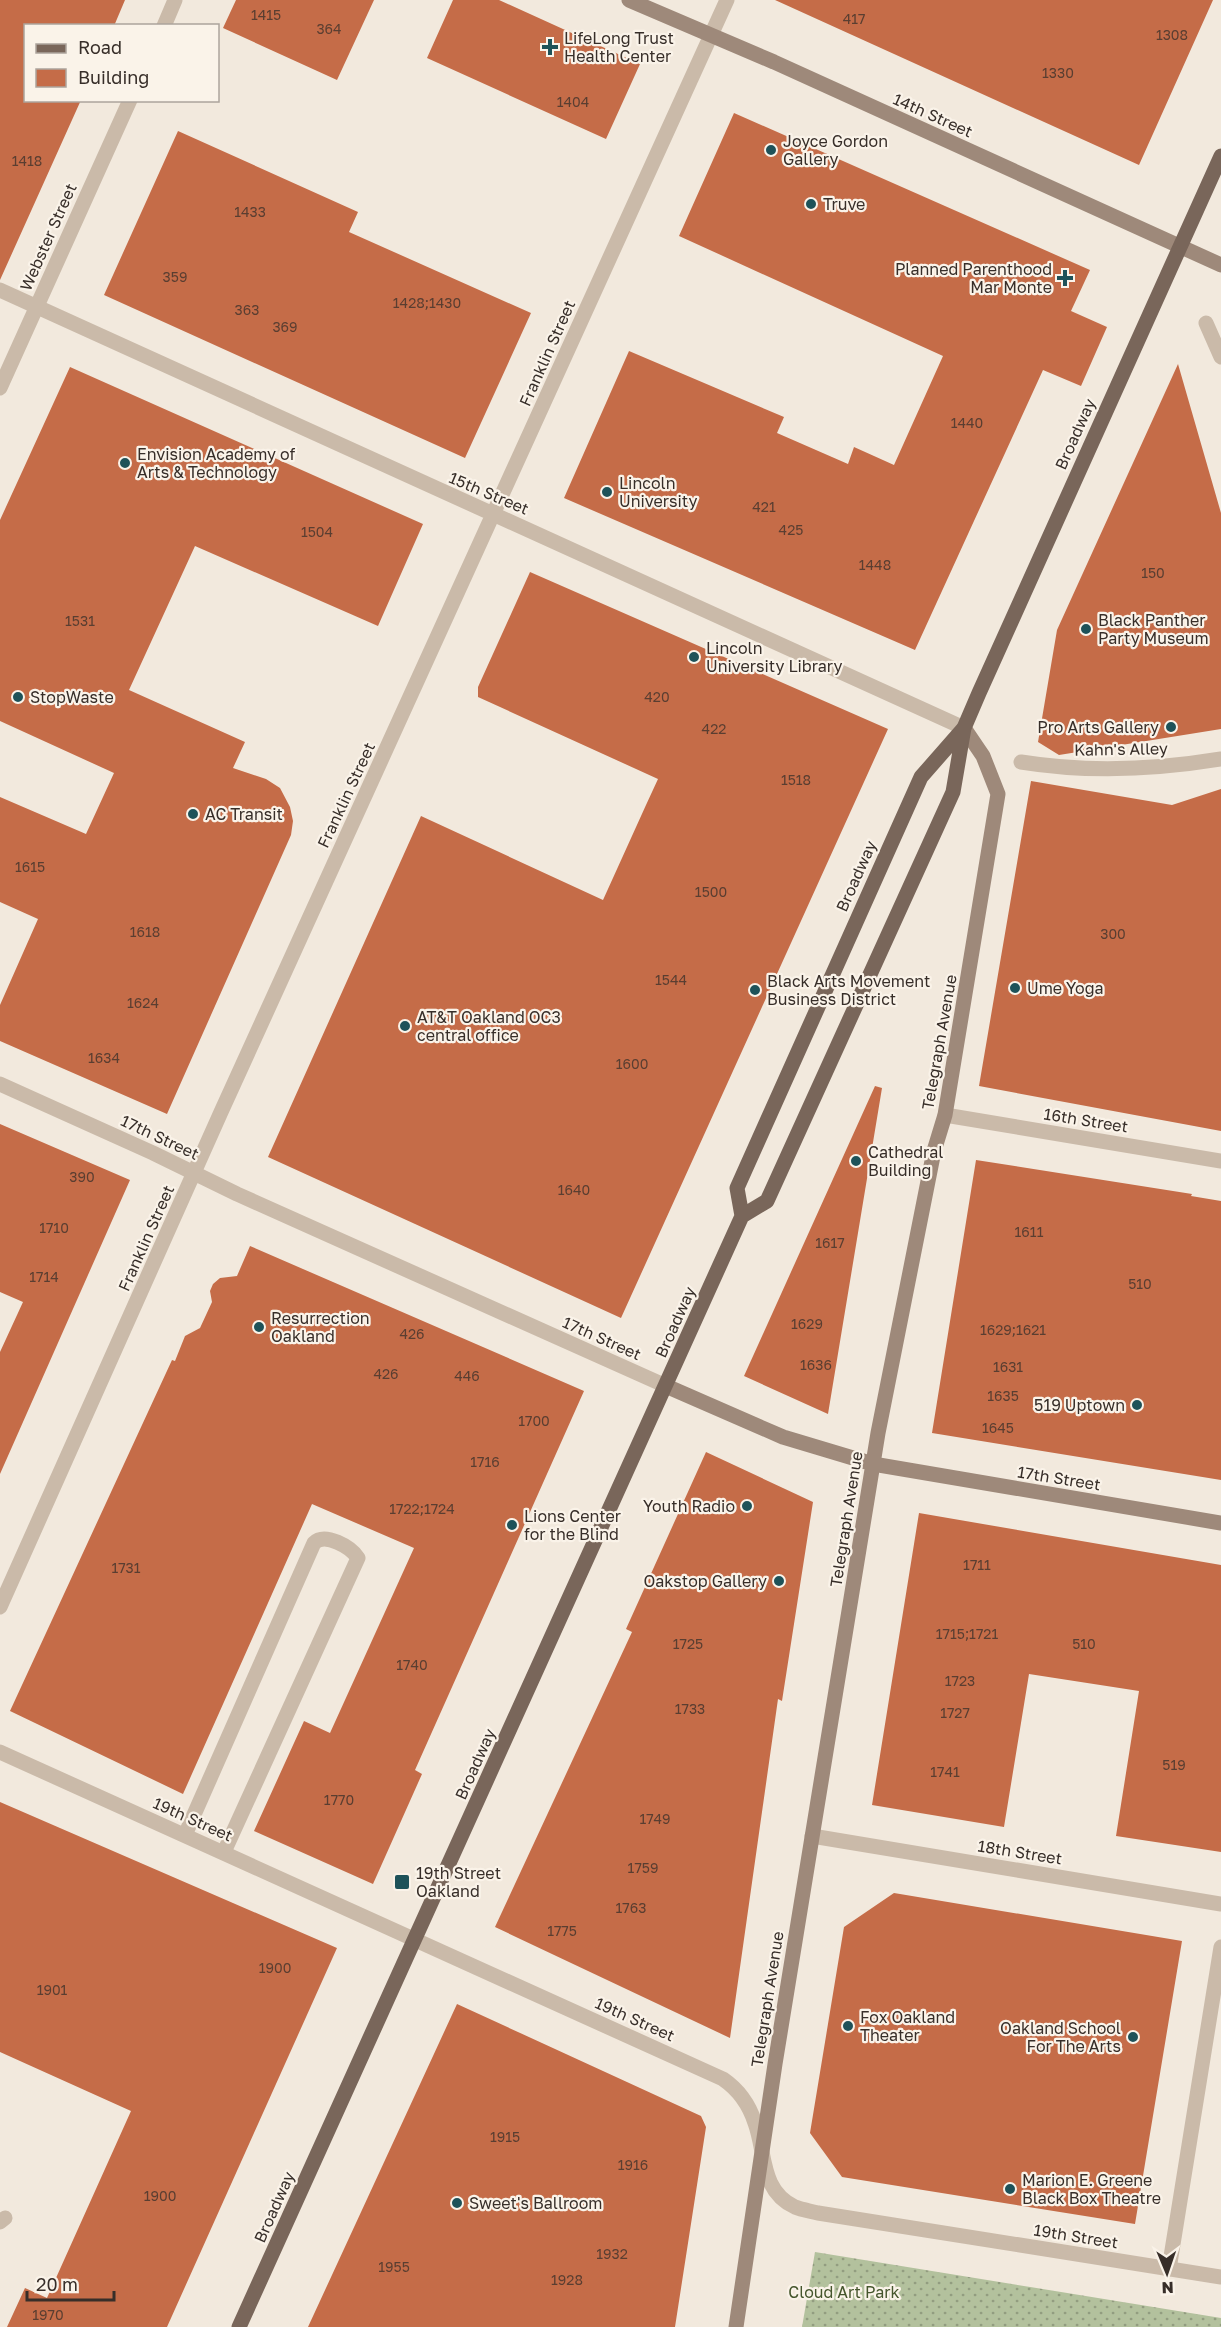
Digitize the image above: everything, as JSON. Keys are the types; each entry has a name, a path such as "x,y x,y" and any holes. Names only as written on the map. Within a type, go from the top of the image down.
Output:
{"main road":[{"name":"14th Street","path":"629,0 1221,265"},
{"name":"Broadway","path":"742,1216 767,1201 953,792 964,728 1221,156"},
{"name":"Broadway","path":"239,2327 742,1216 737,1188 921,777 964,728"},
{"name":"Telegraph Avenue","path":"736,2327 775,2064 873,1464 934,1151 945,1115 998,794 983,756 964,728"},
{"name":"17th Street","path":"666,1386 783,1437 873,1464 1221,1523"}],"street":[{"path":"165,24 175,0"},
{"name":"Franklin Street","path":"0,1607 194,1173 727,0"},
{"name":"Webster Street","path":"0,388 129,102"},
{"name":"15th Street","path":"0,290 964,728"},
{"path":"1206,323 1220,351"},
{"name":"Kahn's Alley","path":"1022,762 1054,767 1112,770 1167,767 1221,759"},
{"name":"17th Street","path":"0,1084 666,1386"},
{"name":"16th Street","path":"945,1115 1221,1161"},
{"path":"185,1835 314,1543 318,1539 326,1538 354,1551 358,1558 224,1852"},
{"name":"19th Street","path":"0,1752 723,2079 737,2089 756,2124 765,2172 771,2186 795,2207 818,2213 1221,2277"},
{"name":"18th Street","path":"812,1836 1221,1904"},
{"path":"1169,2269 1221,1947"}],"green space":[{"name":"Cloud Art Park","path":"815,2252 1221,2318 1221,2327 802,2327"}],"building":[{"path":"0,0 125,0 115,24 24,24 24,102 80,102 0,280"},
{"path":"236,0 374,0 337,80 223,28"},
{"path":"453,0 499,0 640,64 606,139 427,58"},
{"path":"775,0 1213,0 1139,165"},
{"path":"734,113 1090,270 1071,311 1107,327 1081,386 1043,370 915,650 564,498 629,351 784,417 777,433 848,464 854,447 894,465 943,356 679,236"},
{"path":"178,131 358,212 349,232 531,313 465,458 104,295"},
{"path":"1178,364 1221,513 1221,729 1059,755 1038,742 1057,630"},
{"path":"70,367 423,524 378,626 195,546 129,690 245,742 233,768 266,779 280,788 290,807 293,821 291,835 167,1114 0,1041 0,1005 38,919 0,902 0,797 86,834 114,773 0,721 0,520"},
{"path":"530,572 888,729 621,1318 268,1157 421,816 603,900 658,779 478,697 478,687"},
{"path":"1031,781 1172,805 1221,789 1221,1131 979,1086"},
{"path":"875,1086 882,1088 828,1414 744,1376"},
{"path":"0,1124 130,1180 0,1474 0,1352 23,1302 0,1292"},
{"path":"976,1160 1192,1194 1191,1196 1221,1201 1221,1480 932,1433"},
{"path":"250,1246 584,1391 415,1770 422,1774 373,1884 254,1831 304,1721 330,1733 414,1548 312,1504 183,1794 10,1711 172,1360 175,1361 185,1336 200,1328 212,1302 210,1291 213,1284 220,1278 237,1276"},
{"path":"706,1452 813,1502 782,1701 778,1699 730,2038 495,1927 632,1632 626,1629"},
{"path":"919,1513 1221,1565 1221,1852 1116,1836 1139,1691 1029,1674 1004,1827 872,1805"},
{"path":"0,1802 337,1948 167,2327 7,2327 25,2288 47,2298 131,2111 0,2052"},
{"name":"Oakland School For The Arts","path":"894,1893 1182,1941 1135,2224 842,2177 810,2133 844,1927"},
{"path":"457,2004 701,2116 706,2127 675,2327 308,2327"}],"place":[{"name":"LifeLong Trust Health Center","path":"550,47"},
{"name":"Joyce Gordon Gallery","path":"771,150"},
{"name":"Truve","path":"811,204"},
{"name":"Planned Parenthood Mar Monte","path":"1065,278"},
{"name":"Envision Academy of Arts & Technology","path":"125,463"},
{"name":"Lincoln University","path":"607,492"},
{"name":"Black Panther Party Museum","path":"1086,629"},
{"name":"Lincoln University Library","path":"694,657"},
{"name":"StopWaste","path":"18,697"},
{"name":"Pro Arts Gallery","path":"1171,727"},
{"name":"AC Transit","path":"193,814"},
{"name":"Ume Yoga","path":"1015,988"},
{"name":"Black Arts Movement Business District","path":"755,990"},
{"name":"AT&T Oakland OC3 central office","path":"405,1026"},
{"name":"Cathedral Building","path":"856,1161"},
{"name":"Resurrection Oakland","path":"259,1327"},
{"name":"519 Uptown","path":"1137,1405"},
{"name":"Youth Radio","path":"747,1506"},
{"name":"Lions Center for the Blind","path":"512,1525"},
{"name":"Oakstop Gallery","path":"779,1581"},
{"name":"19th Street Oakland","path":"402,1882"},
{"name":"Fox Oakland Theater","path":"848,2026"},
{"name":"Oakland School For The Arts","path":"1133,2037"},
{"name":"Marion E. Greene Black Box Theatre","path":"1010,2189"},
{"name":"Sweet's Ballroom","path":"457,2203"}]}
